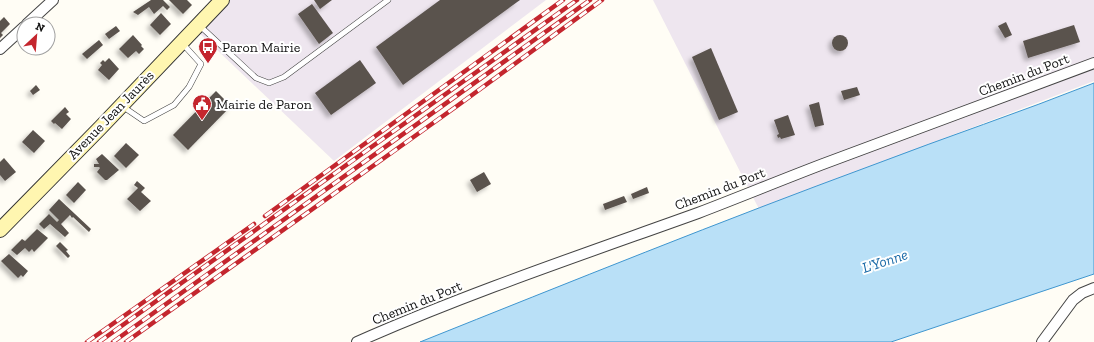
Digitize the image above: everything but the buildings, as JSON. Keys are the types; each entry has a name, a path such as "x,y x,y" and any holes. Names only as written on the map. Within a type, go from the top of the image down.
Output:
{"main road":[{"name":"Avenue Jean Jaurès","path":"0,230 222,0"}],"street":[{"path":"36,16 53,0"},
{"path":"0,49 16,34"},
{"name":"Chemin du Port","path":"357,342 398,324 458,301 705,210 821,165 957,116 1094,63"},
{"path":"1042,342 1073,300 1082,292 1094,288"}],"lane":[{"path":"198,24 256,78 269,83 284,77 388,0"},
{"path":"122,105 144,121 174,106 189,87 201,64 181,42"}],"shaded area":[{"path":"223,0 546,0 334,161 195,29"},
{"path":"653,0 1094,0 1094,81 759,209"}],"water":[{"name":"L'Yonne","path":"1094,83 1094,274 891,342 420,342 759,208"}],"railway":[{"path":"265,216 563,0"},
{"path":"99,342 577,0"},
{"path":"113,342 590,0"},
{"path":"126,342 457,106 602,0"},
{"path":"87,342 254,224"}],"place":[{"name":"Paron Mairie","path":"208,64"},
{"name":"Mairie de Paron","path":"202,121"}]}
